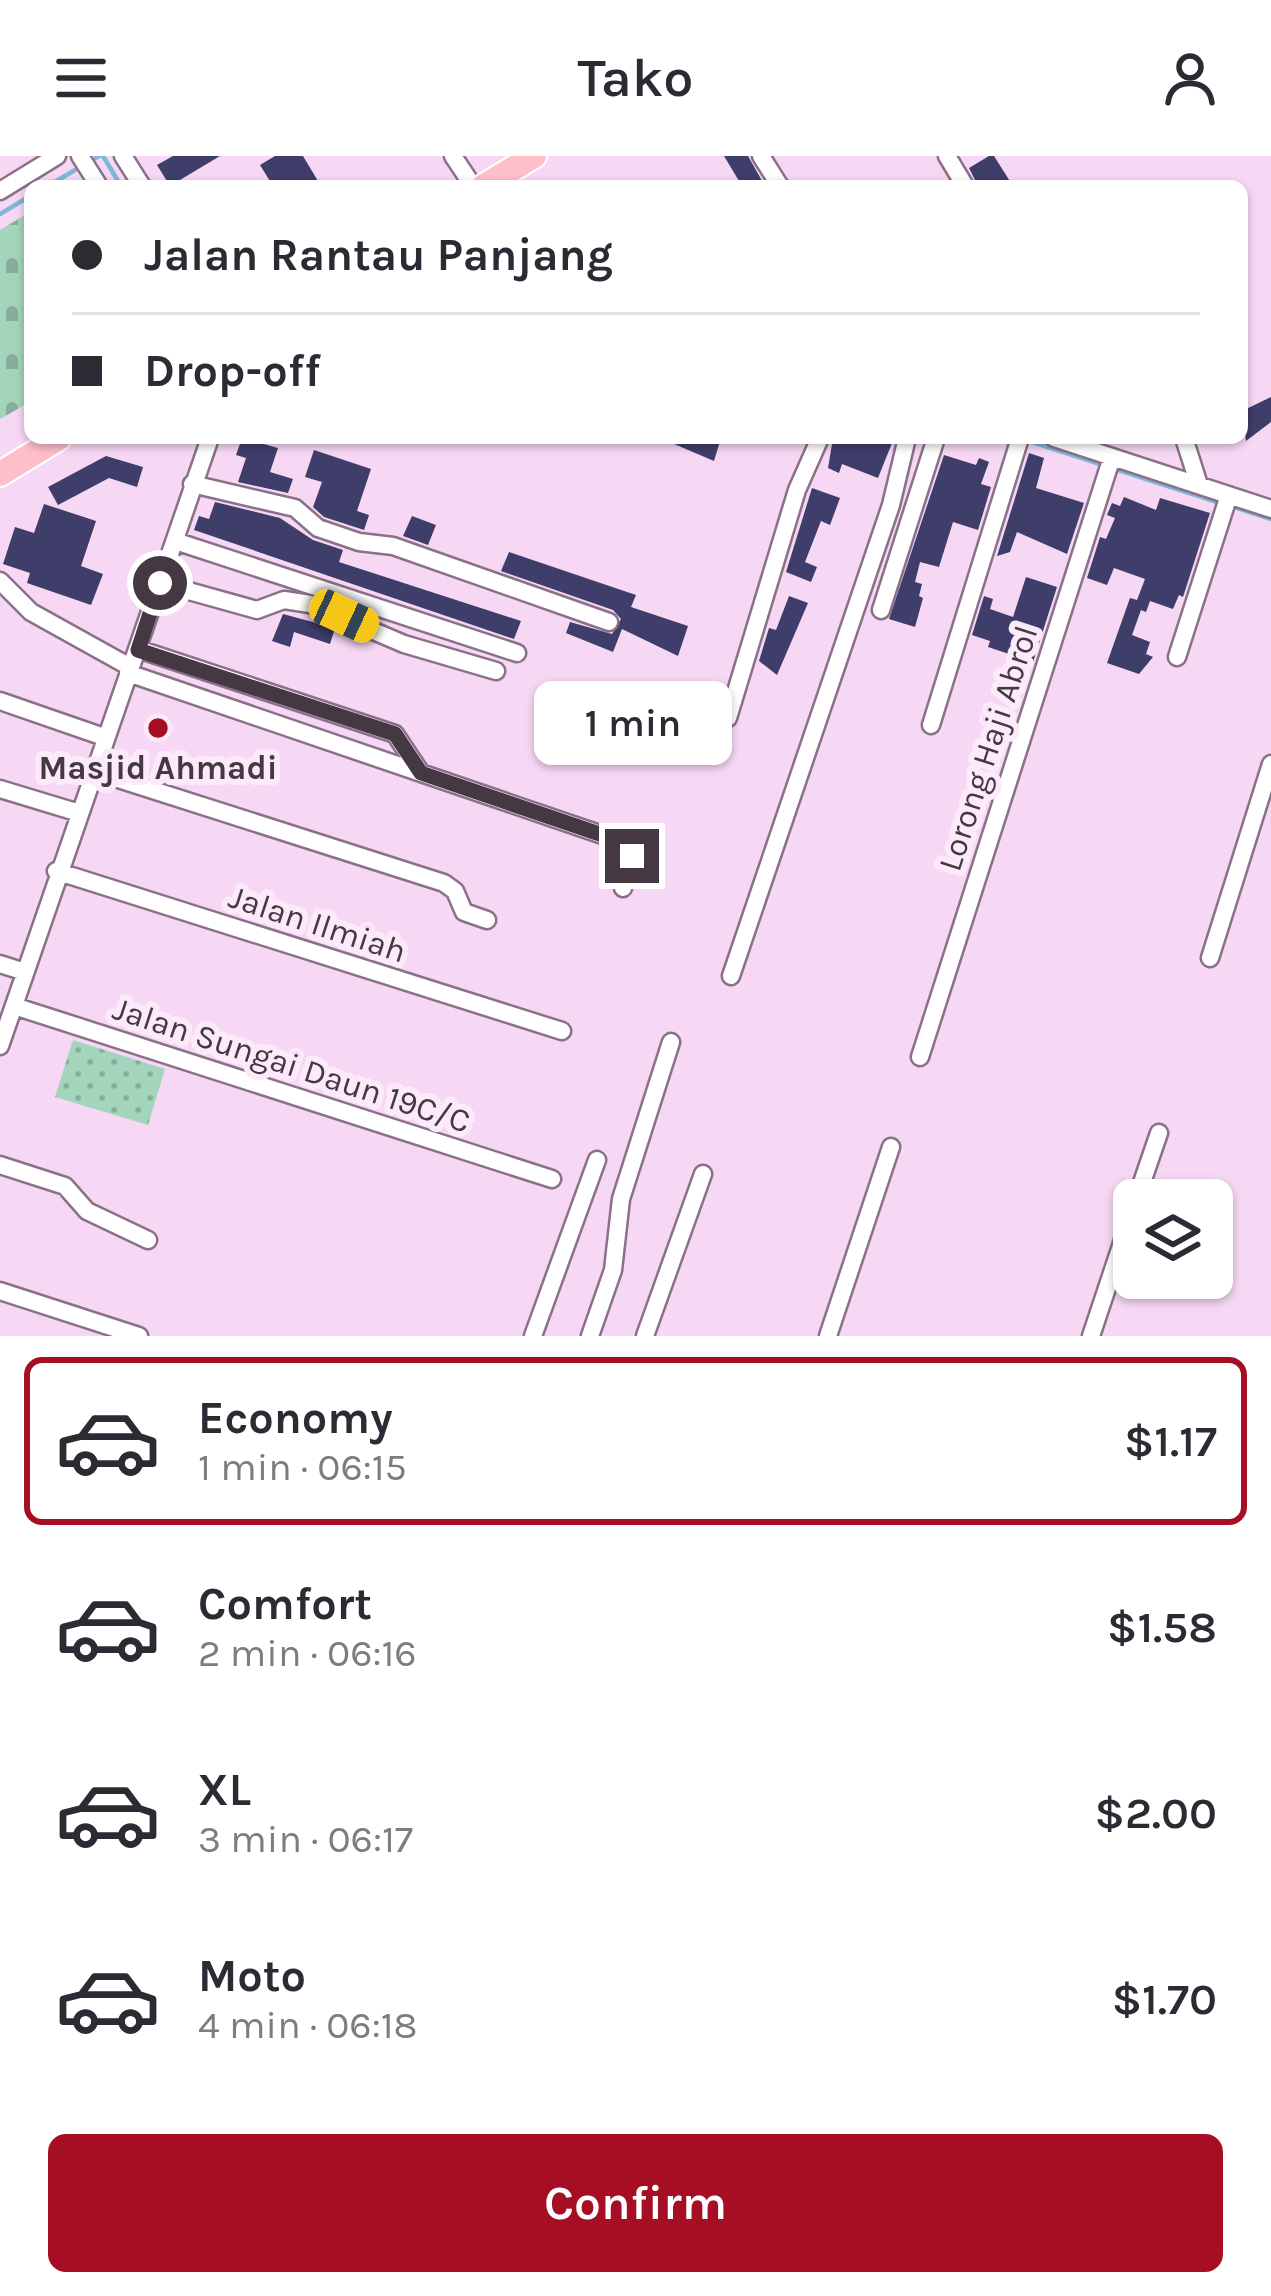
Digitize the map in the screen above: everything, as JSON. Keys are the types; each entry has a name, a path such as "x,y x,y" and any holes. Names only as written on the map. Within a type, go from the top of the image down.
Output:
{"highway":[{"path":"494,180 534,156"},
{"path":"0,474 49,444"}],"street":[{"path":"0,191 57,156"},
{"path":"2,1037 76,812 208,444"},
{"path":"728,718 797,490 817,444"},
{"path":"731,976 891,505 906,444"},
{"path":"881,610 934,444"},
{"path":"932,725 1018,444"},
{"path":"1067,444 1109,463 1199,485 1227,502 1271,509"},
{"path":"1186,444 1199,485"},
{"name":"Lorong Haji Abrol","path":"920,1057 1109,463"},
{"path":"192,484 295,508 319,528 359,542 393,546 609,622"},
{"path":"1177,657 1227,502"},
{"path":"175,541 517,653"},
{"path":"0,581 31,612 132,663 421,773 623,842 632,856 623,888"},
{"path":"160,583 257,610 284,600 310,604 404,644 496,671"},
{"path":"132,663 395,734 421,773"},
{"path":"0,700 104,737"},
{"path":"1210,958 1271,764"},
{"path":"93,771 444,883 455,891 464,912 487,920"},
{"path":"0,789 76,812"},
{"name":"Jalan Ilmiah","path":"56,871 562,1031"},
{"path":"0,964 25,972"},
{"name":"Jalan Sungai Daun 19C/C","path":"14,1006 552,1179"},
{"path":"590,1336 613,1270 621,1199 671,1042"},
{"path":"1143,1179 1159,1133"},
{"path":"828,1336 891,1147"},
{"path":"533,1336 597,1160"},
{"path":"0,1165 65,1186 87,1211 148,1240"},
{"path":"645,1336 703,1174"},
{"path":"1090,1336 1113,1268"},
{"path":"0,1292 139,1336"}],"green space":[{"path":"24,216 24,405 0,419 0,230"},
{"path":"73,1040 165,1069 148,1125 55,1097"}],"building":[{"path":"173,156 220,156 180,180 166,180 157,165"},
{"path":"275,156 303,156 317,180 269,180 260,165"},
{"path":"724,156 748,156 762,180 738,180"},
{"path":"994,156 1009,180 975,180 969,168"},
{"path":"1271,397 1271,422 1248,439 1248,408"},
{"path":"240,444 278,448 270,472 293,479 288,493 238,482 246,458 236,455"},
{"path":"674,444 719,444 714,461"},
{"path":"832,444 892,444 878,478 842,464 839,473 828,468"},
{"path":"314,450 371,469 357,511 369,515 364,530 324,517 313,507 322,482 305,477"},
{"path":"1029,453 1044,458 1036,488 1084,503 1067,554 1017,532 1010,552 997,556"},
{"path":"944,455 976,465 979,458 989,462 981,484 991,487 978,530 953,522 939,567 920,562 915,582 922,584 919,596 923,598 915,627 889,619"},
{"path":"106,456 143,467 137,487 109,478 58,505 48,487"},
{"path":"812,488 840,498 830,525 821,521 805,562 817,567 811,582 786,572"},
{"path":"1124,497 1156,510 1160,498 1210,513 1183,597 1179,595 1173,609 1150,601 1146,612 1141,610 1132,635 1150,642 1146,654 1153,657 1139,674 1107,663 1130,598 1137,600 1145,579 1114,568 1107,585 1087,578 1100,537 1106,539 1115,518 1107,515 1112,503 1120,506"},
{"path":"215,502 280,518 313,540 343,550 339,562 521,621 514,639 194,530 199,516 209,519"},
{"path":"44,504 96,521 81,566 103,574 91,605 27,583 30,573 3,564 15,527 34,533"},
{"path":"412,516 436,525 428,545 403,536"},
{"path":"509,552 636,595 631,607 688,626 678,656 622,629 613,652 566,633 570,622 612,634 621,619 613,610 501,571"},
{"path":"1026,577 1057,587 1033,662 988,647 990,641 972,635 984,596 993,599 990,609 1013,617"},
{"path":"789,596 808,603 777,675 759,661 769,628 776,630"},
{"path":"283,614 335,628 330,644 294,632 290,647 272,641"}],"waterway":[{"path":"103,156 117,180"},
{"path":"58,180 75,170"},
{"path":"0,214 24,200"},
{"path":"1038,444 1220,503"},
{"path":"1231,506 1271,519"}],"place":[{"name":"Masjid Ahmadi","path":"158,728"}],"route":[{"path":"160,583 138,650 400,736 421,773 623,842 632,856"}]}
